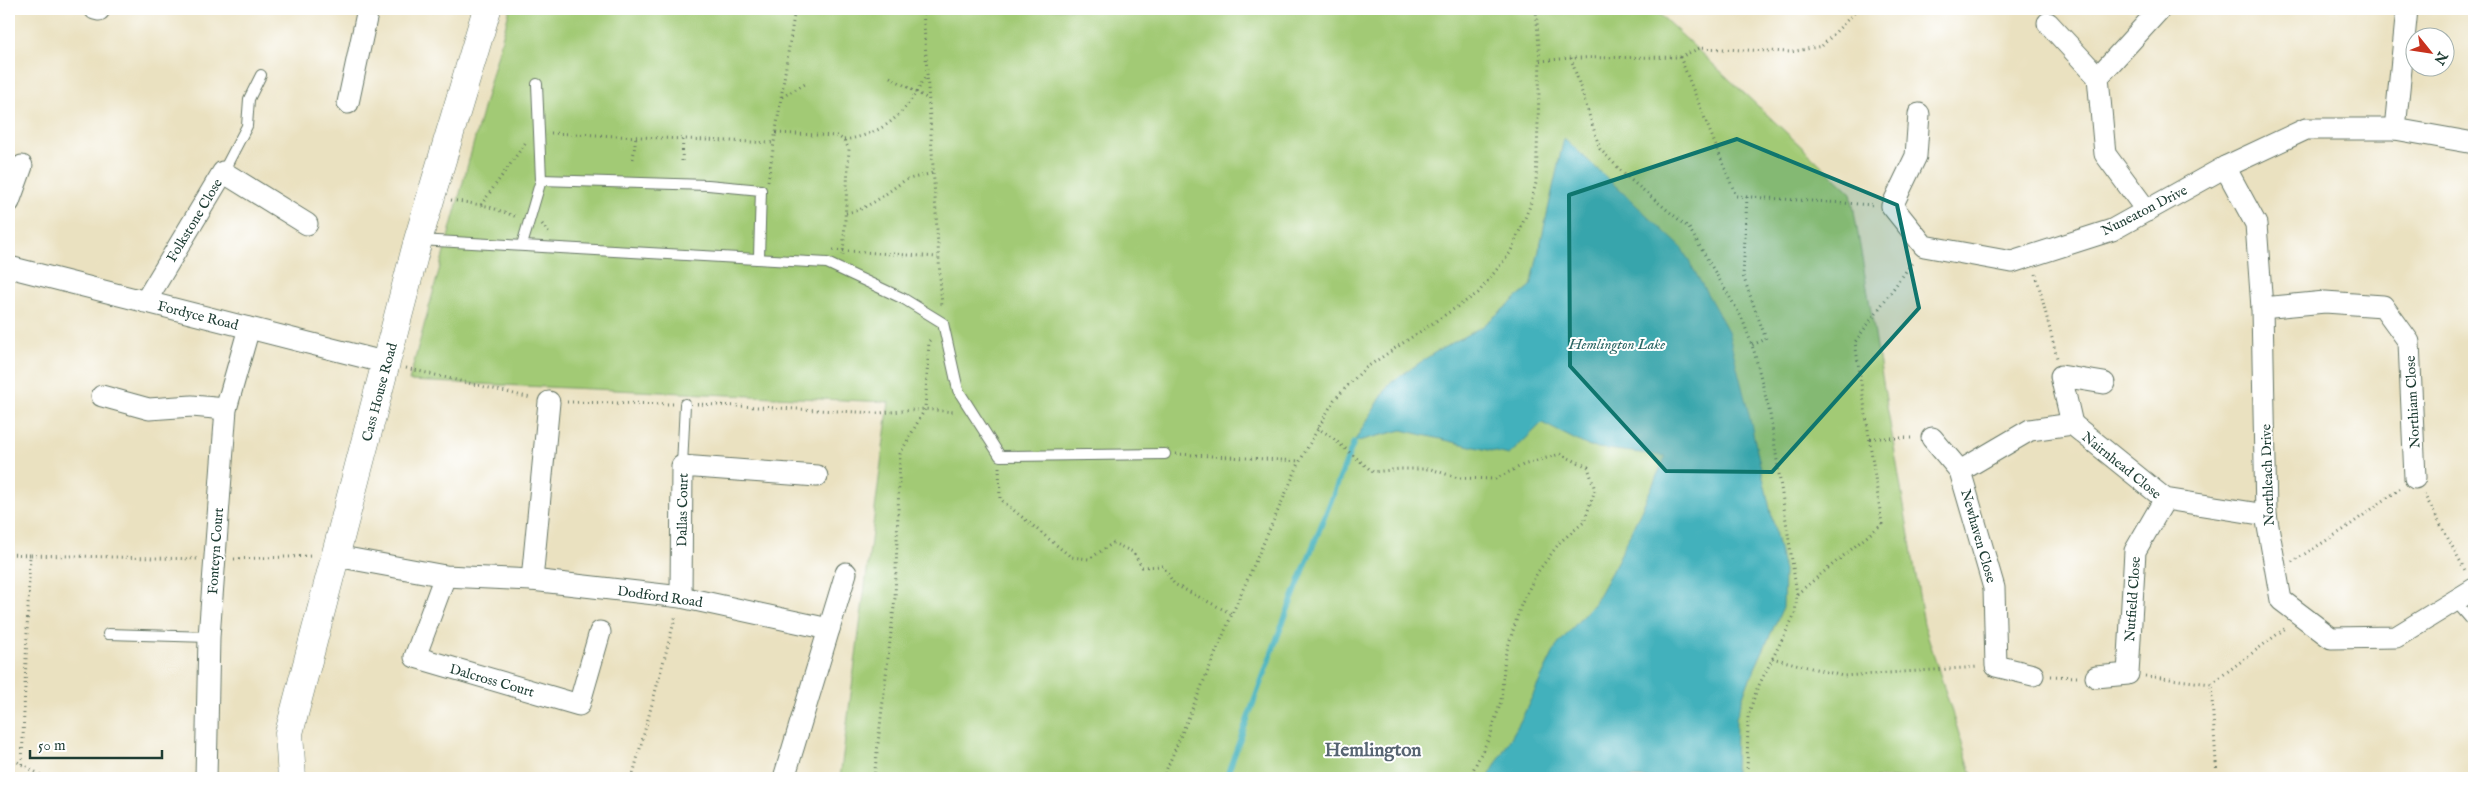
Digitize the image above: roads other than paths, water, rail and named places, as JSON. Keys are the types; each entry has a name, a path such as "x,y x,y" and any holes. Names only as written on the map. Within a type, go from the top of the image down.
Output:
{"street":[{"path":"348,103 368,9"},
{"name":"Cass House Road","path":"292,778 289,733 418,240 487,9"},
{"path":"2098,77 2160,9"},
{"path":"2395,129 2407,9"},
{"path":"2048,23 2098,77 2105,154 2146,211"},
{"name":"Nuneaton Drive","path":"1919,114 1916,156 1892,206 1924,246 2012,262 2112,230 2224,167 2306,129 2395,129 2474,143"},
{"path":"9,202 22,166"},
{"name":"Northleach Drive","path":"2224,167 2256,224 2262,308 2266,516 2280,600 2331,638 2396,637 2455,601 2472,584"},
{"name":"Folkstone Close","path":"145,302 223,172 307,224"},
{"name":"Fordyce Road","path":"9,267 387,363"},
{"name":"Northiam Close","path":"2262,308 2325,302 2383,306 2409,342 2415,478"},
{"name":"Fonteyn Court","path":"206,778 209,636 226,409 249,328"},
{"path":"2072,424 2062,376 2104,383"},
{"path":"102,396 149,409 192,406 226,409"},
{"path":"532,580 549,402"},
{"name":"Nairnhead Close","path":"1960,471 2030,430 2072,424 2165,499 2266,516"},
{"name":"Newhaven Close","path":"1932,438 1960,471 1994,588 1996,666 2034,675"},
{"name":"Dallas Court","path":"681,597 682,466 817,476"},
{"name":"Nutfield Close","path":"2096,677 2128,674 2135,551 2165,499"},
{"name":"Dodford Road","path":"336,556 445,576 532,580 681,597 828,629"},
{"path":"784,778 846,574"},
{"name":"Dalcross Court","path":"445,576 415,657 579,705 600,632"}],"lane":[{"path":"223,172 247,126 249,99 261,75"},
{"path":"522,245 541,180 537,84"},
{"path":"541,180 708,185 761,190 759,258"},
{"path":"418,240 553,246 826,263 904,298 943,323 958,390 1000,456 1164,454"},
{"path":"682,466 685,404"},
{"path":"2455,601 2474,623"},
{"path":"108,634 209,636"}],"water":[{"name":"Hemlington Lake","path":"1564,138 1681,247 1728,331 1784,571 1783,607 1746,688 1736,718 1735,778 1488,778 1521,720 1556,647 1594,603 1619,558 1666,456 1590,447 1542,423 1509,455 1402,430 1354,442 1390,383 1434,353 1483,326 1531,286"}],"waterway":[{"path":"1226,778 1280,630 1354,442"}],"district":[{"name":"Hemlington","path":"1373,749"}]}
